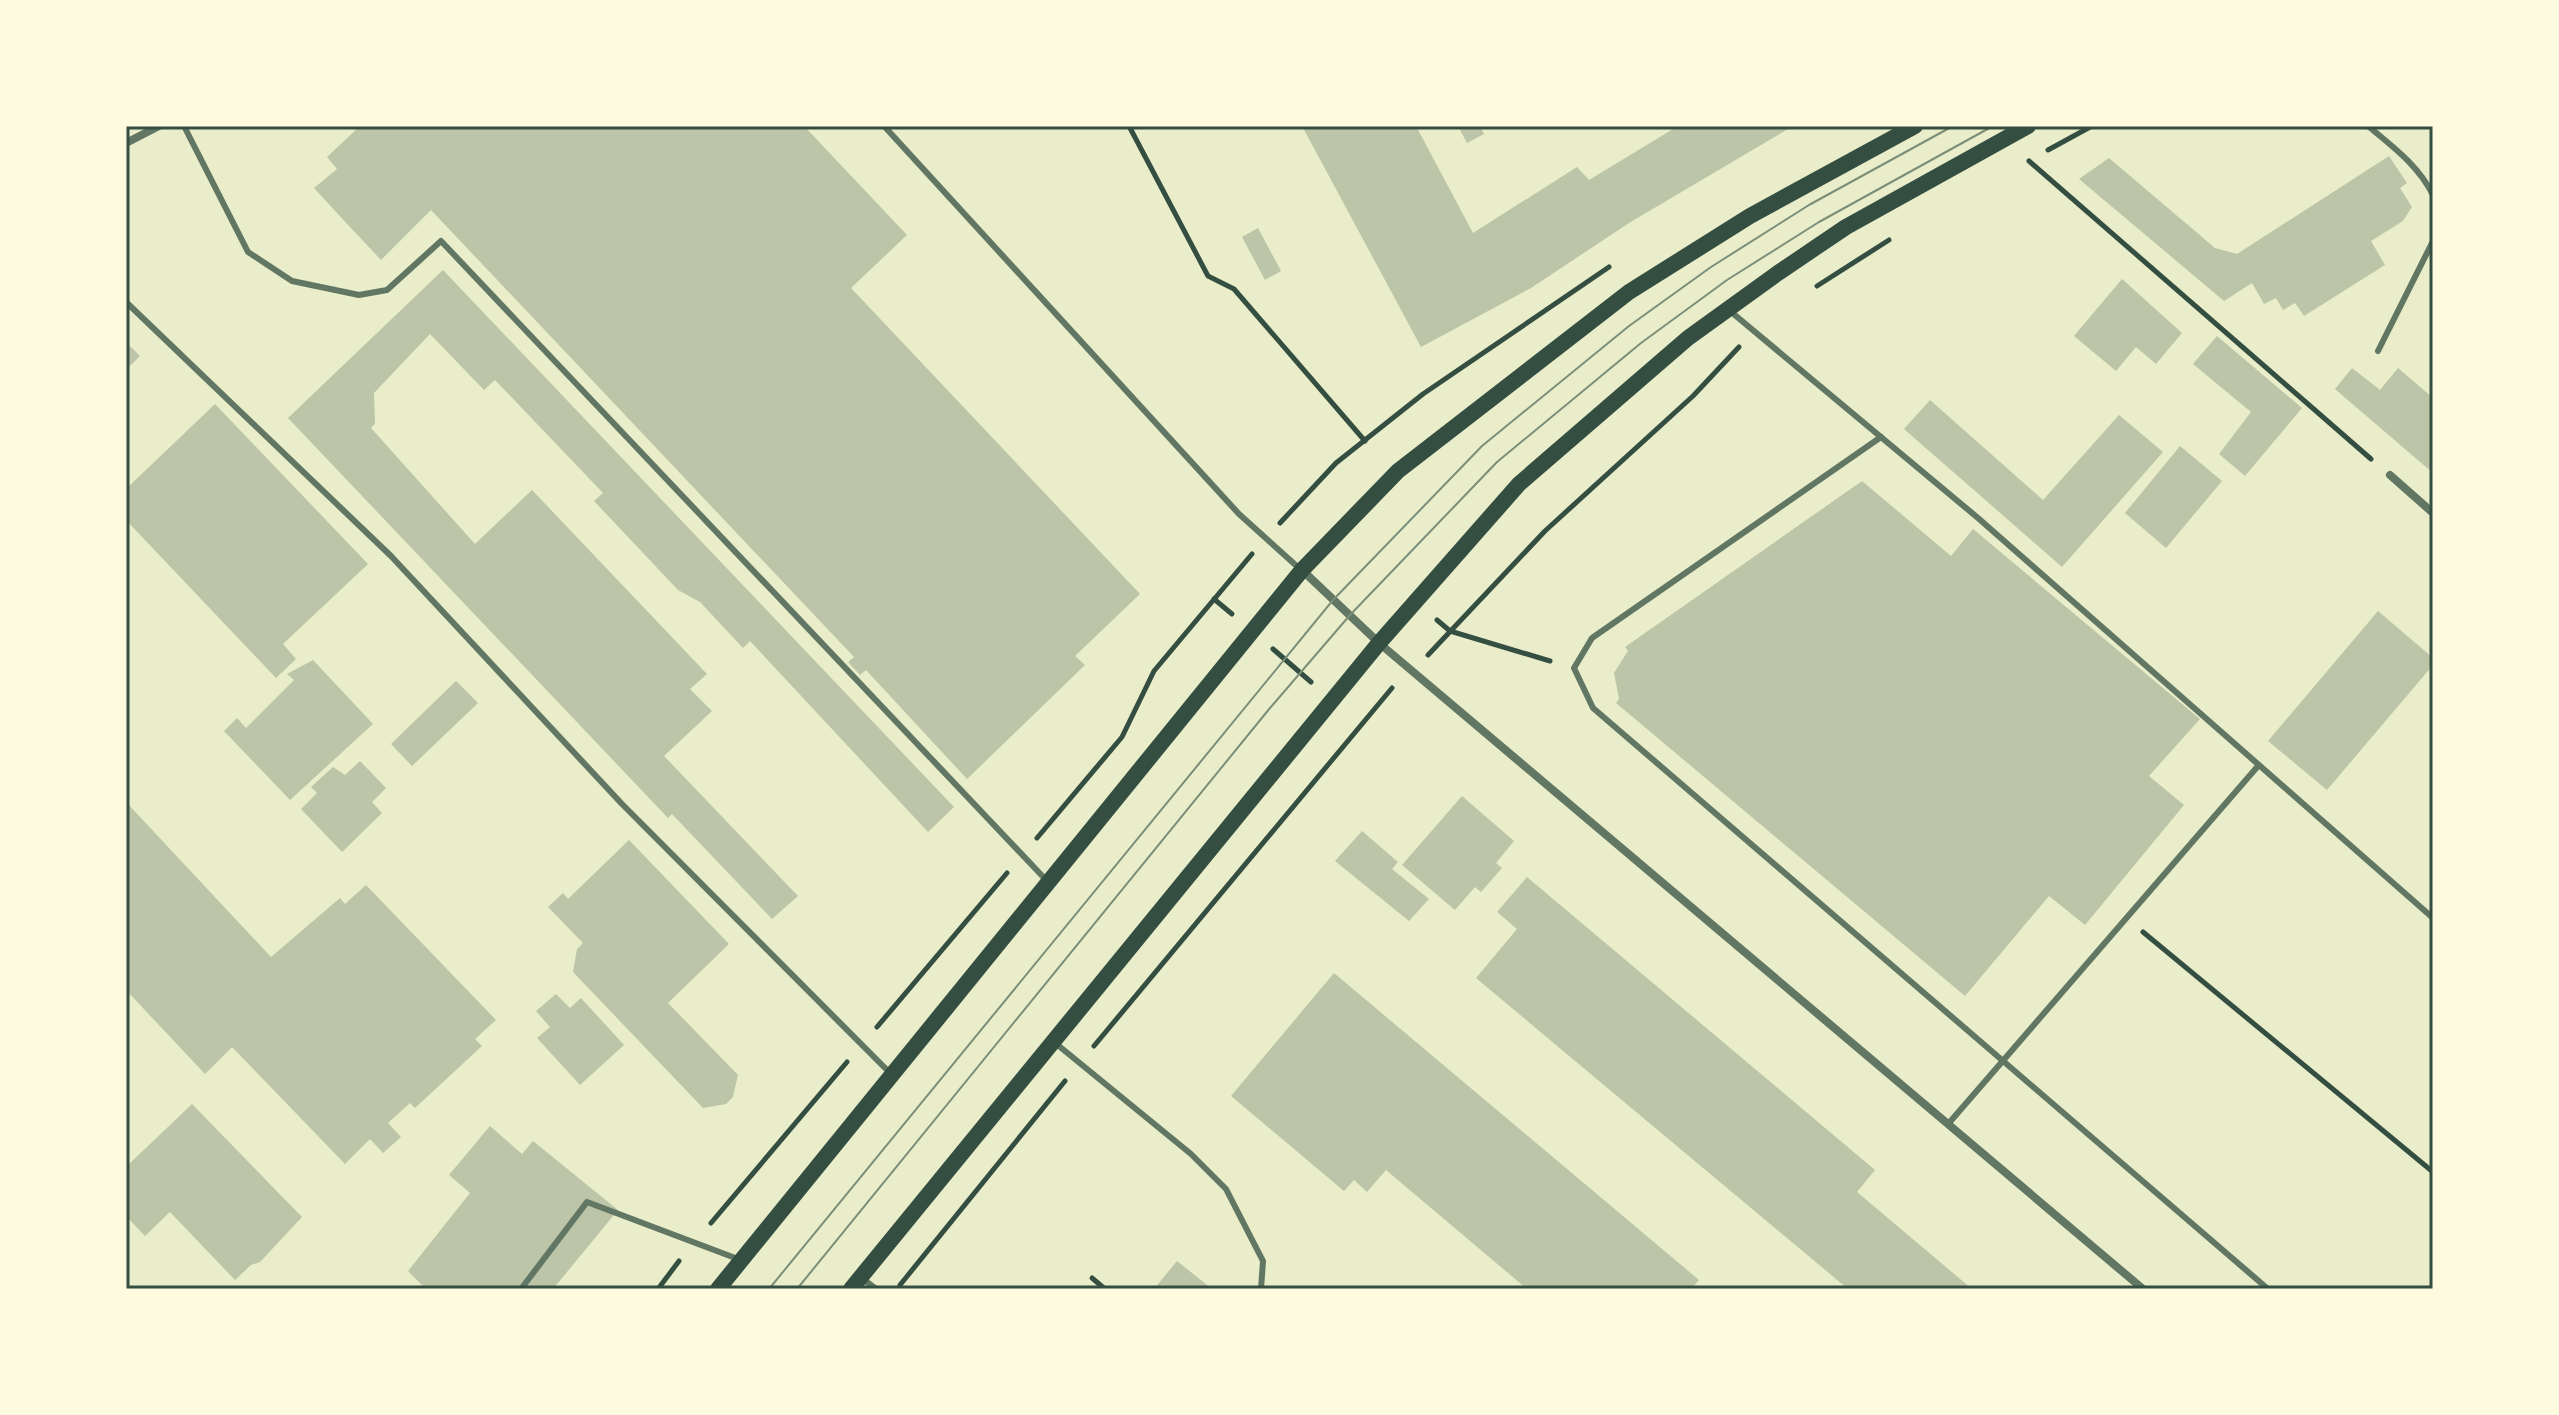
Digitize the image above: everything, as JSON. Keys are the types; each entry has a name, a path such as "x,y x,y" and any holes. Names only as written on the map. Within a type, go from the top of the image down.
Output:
{"main road":[{"path":"718,1289 1302,570 1398,471 1629,292 1750,216 1915,126"},
{"path":"856,1283 1379,643 1519,484 1688,338 1846,227 2028,126"}],"street":[{"path":"126,143 159,126"},
{"path":"2390,475 2433,513"},
{"path":"1302,570 1408,669 1949,1123 2137,1287"}],"lane":[{"path":"184,126 248,252 292,281 359,295 387,290 441,241 1048,882"},
{"path":"884,126 1264,539 1302,570"},
{"path":"2368,126 2406,157 2425,179 2433,195"},
{"path":"2378,351 2433,241"},
{"path":"126,302 391,556 622,804 892,1075"},
{"path":"1729,310 1881,437 2433,918"},
{"path":"1881,437 1592,638 1574,668 1593,708 2268,1289"},
{"path":"1949,1123 2258,766"},
{"path":"1054,1042 1191,1154 1226,1189 1263,1261 1261,1289"},
{"path":"521,1289 587,1202 741,1261"},
{"path":"856,1283 876,1289"}],"path":[{"path":"1129,126 1208,276 1234,289 1365,441"},
{"path":"2016,167 2092,126"},
{"path":"2029,161 2390,475"},
{"path":"1810,291 1893,238"},
{"path":"658,1289 1122,737 1154,671 1264,539 1336,463 1423,394 1586,280"},
{"path":"897,1289 1079,1063 1408,669 1420,664 1545,531 1734,357 1750,328"},
{"path":"1214,599 1361,726"},
{"path":"1408,669 1408,648 1445,608"},
{"path":"1435,619 1450,631 1574,668"},
{"path":"2126,918 2433,1172"},
{"path":"1092,1278 1105,1289"}],"building":[{"path":"360,126 804,126 907,235 851,288 1140,594 1075,656 1085,665 967,779 866,670 860,675 848,662 854,657 431,210 381,260 349,226 314,188 337,169 327,157"},
{"path":"1302,126 1416,126 1473,233 1577,167 1589,180 1678,126 1793,126 1629,223 1531,288 1421,347"},
{"path":"1458,126 1480,126 1484,134 1467,143"},
{"path":"2389,156 2407,183 2400,188 2412,207 2403,221 2371,241 2385,265 2304,316 2295,303 2283,310 2276,298 2264,304 2252,283 2224,301 2079,179 2109,158 2215,248 2237,254"},
{"path":"1258,228 1281,271 1265,280 1242,237"},
{"path":"443,270 954,807 928,832 750,641 743,648 700,602 678,590 594,501 603,493 495,380 484,390 430,334 374,393 375,424 371,428 475,544 532,490 707,674 690,689 712,711 664,756 798,896 772,919 672,814 668,818 288,418"},
{"path":"2122,279 2182,333 2156,364 2136,347 2116,371 2074,336"},
{"path":"2217,336 2302,408 2245,476 2219,454 2251,412 2193,364"},
{"path":"126,342 140,356 126,370"},
{"path":"2352,368 2380,390 2398,368 2433,398 2433,473 2335,389"},
{"path":"1930,400 2043,500 2119,415 2163,452 2062,567 1904,429"},
{"path":"215,404 368,564 283,644 296,659 276,678 126,520 126,489"},
{"path":"2180,446 2222,481 2166,548 2125,513"},
{"path":"1862,481 1951,556 1973,529 2200,719 2149,776 2184,805 2085,925 2049,896 1965,996 1616,703 1619,699 1614,673 1628,651 1625,647"},
{"path":"2378,611 2433,658 2433,665 2327,790 2268,741"},
{"path":"313,660 373,724 290,800 224,731 237,718 246,728 294,680 287,674"},
{"path":"456,681 478,703 412,766 391,744"},
{"path":"360,761 386,788 372,802 382,813 342,852 301,809 317,793 311,787 333,767 345,775"},
{"path":"1462,796 1514,841 1496,863 1502,868 1481,892 1475,887 1455,910 1402,865"},
{"path":"126,802 271,957 340,898 345,904 366,885 496,1020 475,1039 482,1046 415,1108 410,1103 388,1123 401,1137 383,1153 370,1139 345,1164 232,1047 205,1074 126,990"},
{"path":"1362,831 1398,862 1392,869 1429,899 1409,921 1335,861"},
{"path":"629,840 729,944 668,1003 738,1075 733,1097 726,1104 703,1108 573,972 577,949 583,943 548,907 563,893 568,899"},
{"path":"1527,877 1875,1170 1857,1192 1972,1289 1848,1289 1476,978 1517,929 1497,912"},
{"path":"1334,973 1699,1280 1691,1289 1527,1289 1386,1170 1367,1192 1354,1180 1344,1191 1231,1096"},
{"path":"556,994 570,1008 581,998 624,1045 580,1085 537,1038 550,1027 536,1011"},
{"path":"192,1104 302,1217 260,1262 251,1265 235,1280 170,1212 145,1236 126,1216 126,1167"},
{"path":"490,1126 522,1154 533,1141 618,1210 553,1289 426,1289 408,1271 470,1193 449,1175"},
{"path":"1177,1261 1212,1289 1154,1289"}],"tram line":[{"path":"769,1289 1333,600 1482,446 1629,326 1711,267 1809,205 1953,126"},
{"path":"797,1289 1270,708 1350,615 1497,462 1641,343 1727,280 1819,222 1993,126"}]}
